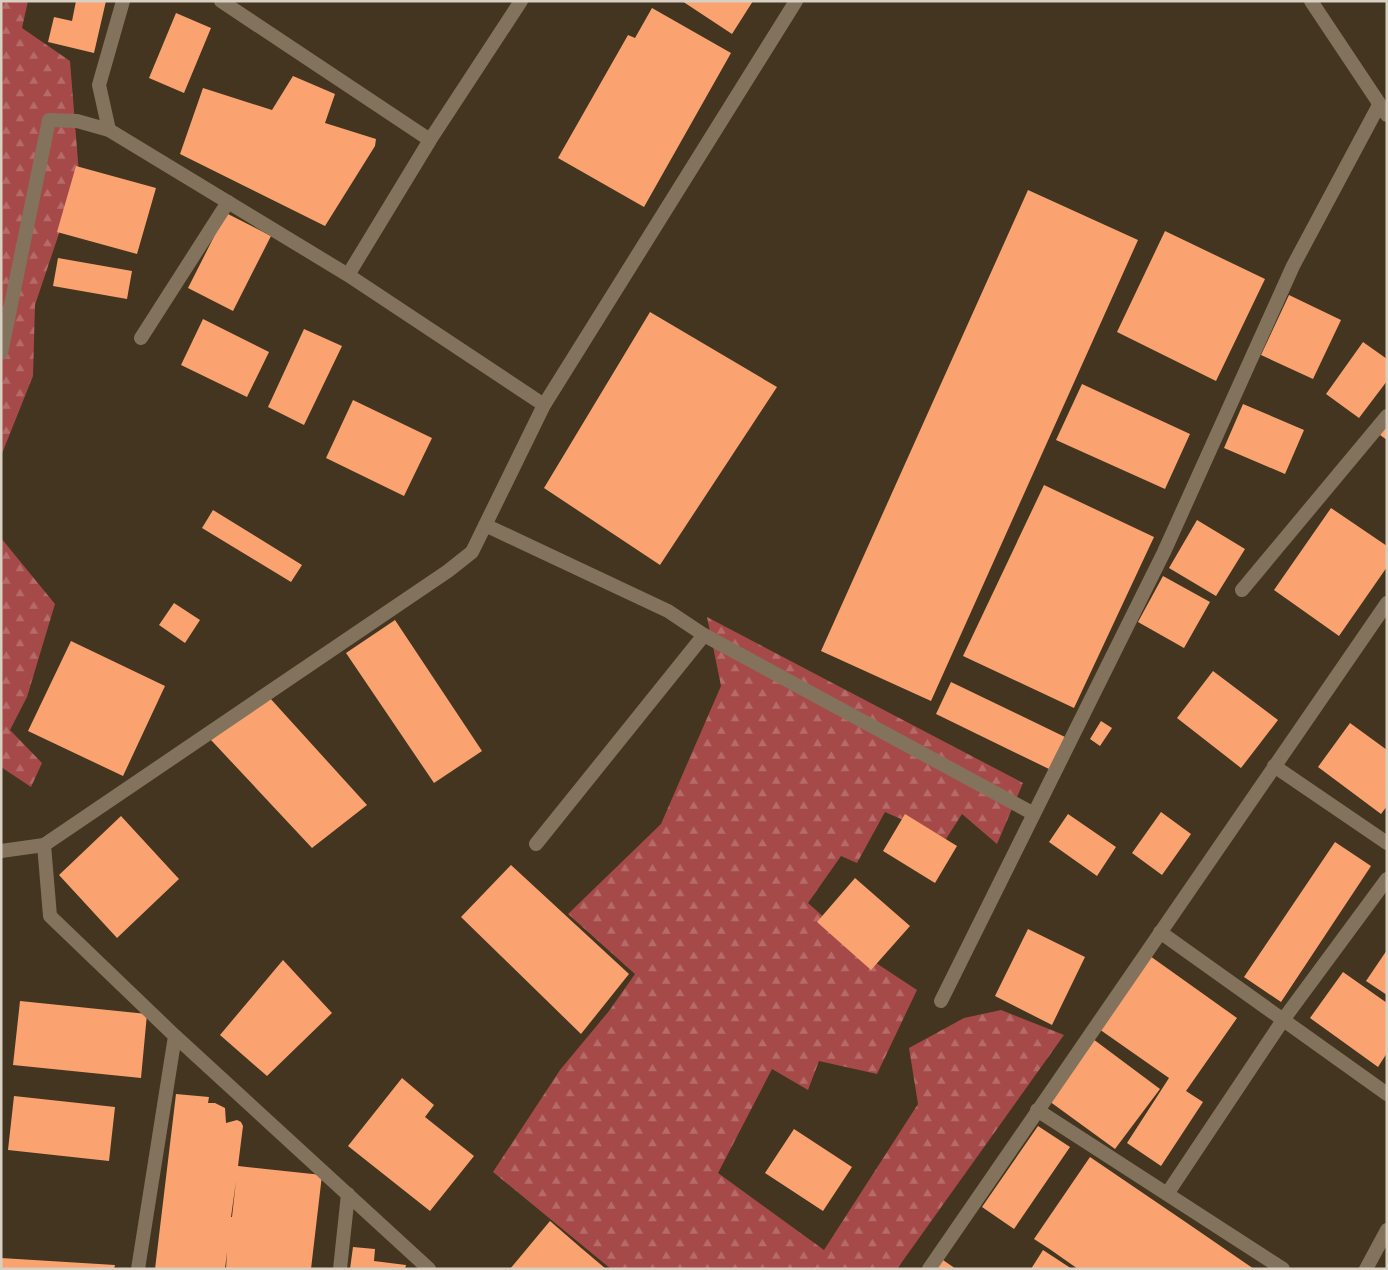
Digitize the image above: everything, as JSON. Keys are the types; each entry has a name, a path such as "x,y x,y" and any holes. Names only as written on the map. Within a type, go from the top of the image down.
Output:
{"street":[{"path":"109,130 98,85 123,1"},
{"path":"221,1 430,140"},
{"path":"348,275 430,140 521,1"},
{"path":"1,851 44,845 448,571 472,552 544,406 796,1"},
{"path":"941,1001 1164,552 1293,266 1383,110 1311,1"},
{"path":"1,353 49,120 76,121 109,130 348,275 544,406"},
{"path":"141,338 228,202"},
{"path":"1242,590 1387,416"},
{"path":"485,525 668,611 704,635 1034,814"},
{"path":"929,1269 1387,603"},
{"path":"536,844 704,635"},
{"path":"1274,766 1387,843"},
{"path":"44,845 50,916 175,1036 429,1269"},
{"path":"1167,1194 1283,1020 1387,879"},
{"path":"1160,932 1387,1094"},
{"path":"138,1269 175,1036"},
{"path":"1038,1110 1283,1269"},
{"path":"340,1269 348,1194"},
{"path":"1366,1269 1387,1230"}],"green space":[{"path":"1,1 28,1 22,28 70,61 79,174 35,305 33,376 1,456"},
{"path":"1,538 55,604 27,697 10,730 42,763 31,787 1,767"},
{"path":"707,617 1023,783 997,844 962,814 946,839 885,812 857,863 841,856 808,903 873,961 917,990 877,1074 819,1061 808,1090 772,1069 718,1173 824,1250 918,1104 909,1048 964,1018 1001,1010 1064,1035 897,1269 611,1269 493,1172 560,1070 609,1011 635,974 568,914 661,824 721,686"}],"building":[{"path":"76,1 106,1 94,53 48,42 54,17 72,21"},
{"path":"682,1 753,1 732,34"},
{"path":"652,8 731,53 644,207 558,158 628,35 635,38"},
{"path":"176,13 211,28 184,93 149,78"},
{"path":"293,76 335,94 325,123 376,139 375,146 325,226 180,154 203,88 272,110"},
{"path":"76,166 156,188 137,254 57,232"},
{"path":"1028,190 1138,240 931,701 821,651"},
{"path":"226,213 271,236 233,311 188,288"},
{"path":"1165,231 1265,279 1216,381 1117,332"},
{"path":"58,258 132,271 127,299 53,286"},
{"path":"1289,295 1341,320 1313,379 1261,355"},
{"path":"650,312 777,387 660,565 544,488"},
{"path":"203,319 269,352 247,397 181,365"},
{"path":"304,329 342,346 304,425 268,407"},
{"path":"1363,342 1387,359 1387,381 1359,418 1326,394"},
{"path":"1082,384 1190,434 1165,489 1056,440"},
{"path":"353,400 432,438 404,496 326,458"},
{"path":"1243,404 1304,430 1285,474 1224,448"},
{"path":"1387,424 1387,440 1380,435"},
{"path":"1044,485 1154,537 1074,708 963,656"},
{"path":"1331,508 1387,546 1387,567 1339,636 1274,590"},
{"path":"213,510 302,565 291,582 202,528"},
{"path":"1197,520 1245,549 1216,596 1169,568"},
{"path":"1163,576 1210,602 1184,648 1138,622"},
{"path":"174,603 200,620 185,643 159,625"},
{"path":"395,620 482,751 434,783 346,653"},
{"path":"71,641 165,686 123,776 28,731"},
{"path":"1213,671 1278,720 1241,768 1177,718"},
{"path":"951,682 1065,737 1049,769 936,714"},
{"path":"269,697 367,805 312,848 211,740"},
{"path":"1101,721 1112,728 1100,746 1090,739"},
{"path":"1350,723 1387,750 1387,806 1381,814 1318,767"},
{"path":"1161,812 1191,834 1162,875 1132,853"},
{"path":"905,814 957,846 935,883 883,851"},
{"path":"1068,814 1116,847 1097,876 1049,842"},
{"path":"121,816 179,879 117,938 59,875"},
{"path":"1335,842 1371,866 1281,1002 1244,977"},
{"path":"511,865 629,974 581,1034 461,917"},
{"path":"855,878 910,926 871,970 817,922"},
{"path":"1028,929 1085,957 1052,1025 995,996"},
{"path":"1387,950 1387,995 1366,981"},
{"path":"1150,956 1237,1018 1186,1091 1203,1102 1161,1166 1127,1143 1169,1078 1099,1029"},
{"path":"283,960 332,1013 267,1076 220,1035"},
{"path":"1343,972 1387,1003 1387,1053 1378,1067 1310,1018"},
{"path":"20,1001 147,1014 141,1078 13,1065"},
{"path":"1093,1039 1160,1089 1115,1149 1049,1101"},
{"path":"402,1078 434,1105 425,1117 474,1156 430,1211 348,1146"},
{"path":"176,1094 209,1097 208,1103 215,1103 225,1108 226,1123 237,1120 241,1122 243,1126 238,1166 322,1175 311,1269 226,1269 227,1252 225,1269 155,1269","holes":["236,1181 232,1217 231,1217"]},
{"path":"14,1096 115,1107 109,1161 8,1150"},
{"path":"1038,1126 1070,1147 1014,1229 982,1207"},
{"path":"794,1129 852,1167 823,1211 765,1173"},
{"path":"1090,1157 1254,1269 1078,1269 1034,1239"},
{"path":"550,1221 580,1247 606,1269 510,1269"},
{"path":"353,1247 375,1249 374,1261 406,1265 405,1269 350,1269"},
{"path":"1043,1250 1072,1269 1031,1269"},
{"path":"1,1258 115,1265 114,1269 1,1269"},
{"path":"943,1260 956,1269 937,1269"}]}
